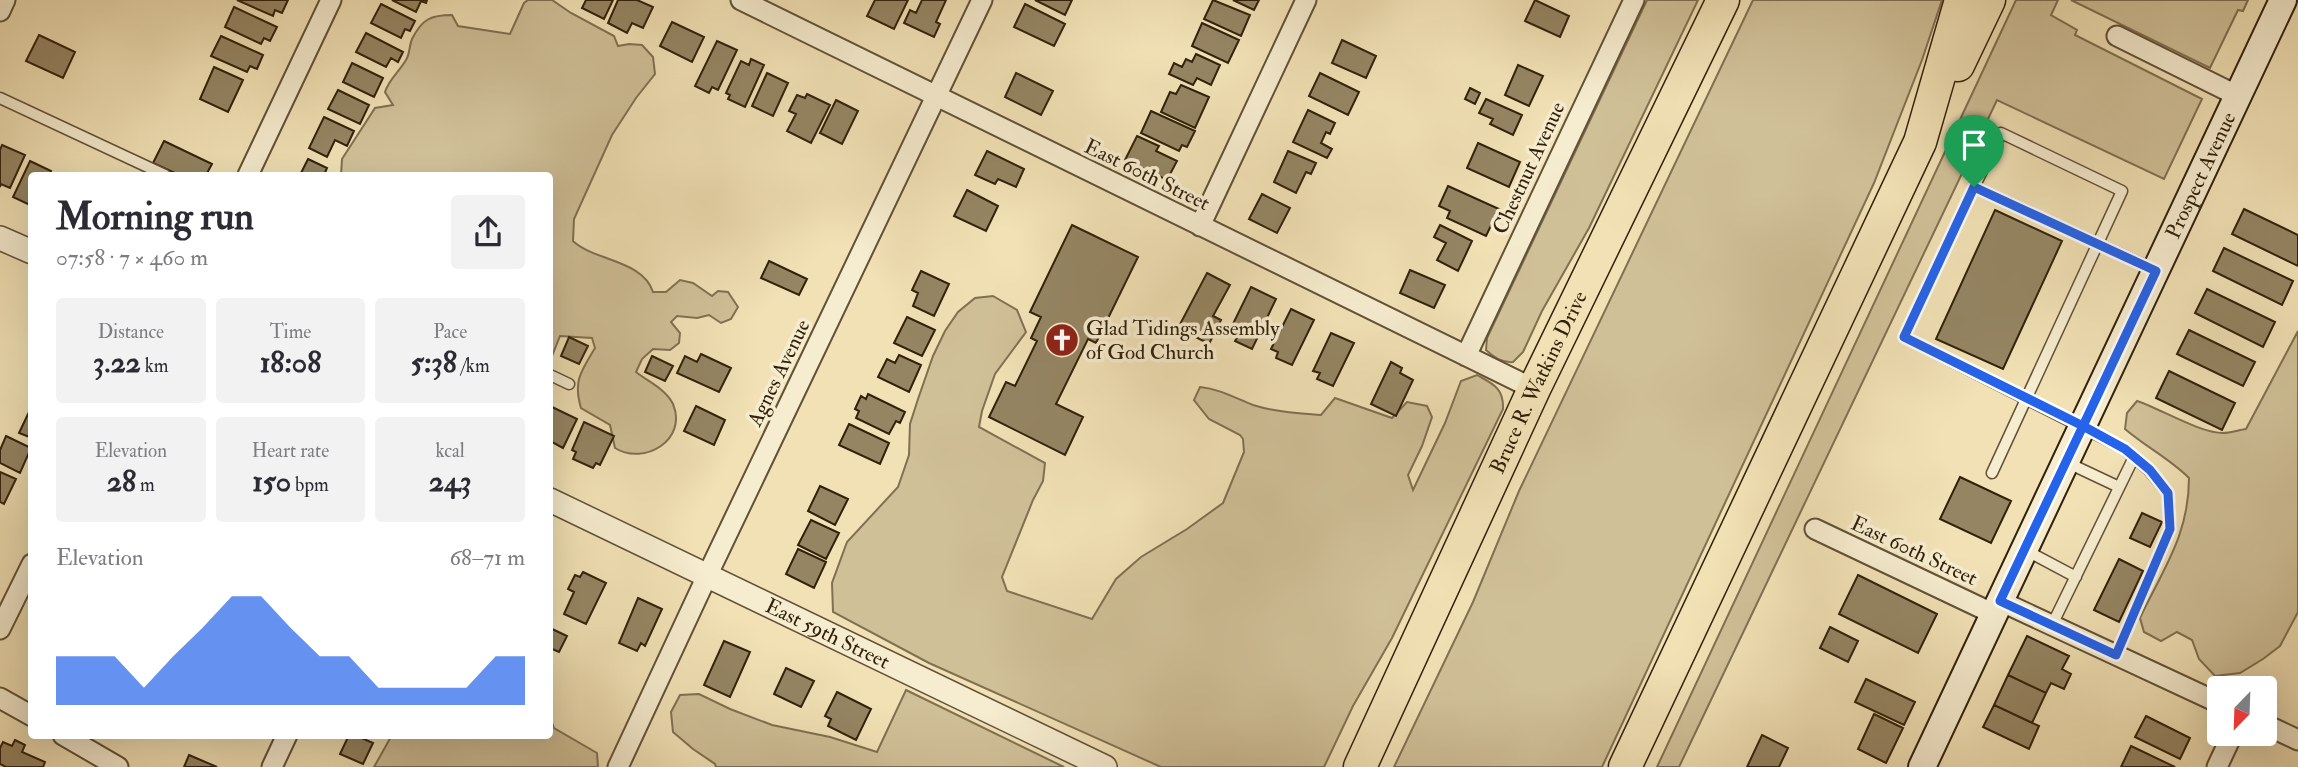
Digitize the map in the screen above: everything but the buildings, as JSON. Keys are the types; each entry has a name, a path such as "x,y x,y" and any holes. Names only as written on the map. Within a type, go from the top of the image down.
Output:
{"highway":[{"name":"Bruce R. Watkins Drive","path":"1360,767 1534,389 1723,0"},
{"path":"1920,142 1961,0"},
{"path":"1625,767 1989,0"}],"main road":[{"name":"Prospect Avenue","path":"1922,767 2283,0"}],"street":[{"path":"0,11 5,0"},
{"path":"249,172 331,0"},
{"name":"East 60th Street","path":"741,0 1534,389"},
{"name":"Agnes Avenue","path":"618,767 982,0"},
{"path":"1200,226 1306,0"},
{"name":"Chestnut Avenue","path":"1466,356 1634,0"},
{"path":"2117,36 2238,96"},
{"path":"0,237 28,250"},
{"name":"East 59th Street","path":"553,501 1105,767"},
{"name":"East 60th Street","path":"1815,529 1997,608 2052,625 2207,697"},
{"path":"0,629 28,572"},
{"path":"0,698 28,714"},
{"path":"2277,730 2298,740"},
{"path":"70,739 118,767"},
{"path":"272,767 285,739"},
{"path":"2217,767 2226,746"}],"lane":[{"path":"0,98 159,172"},
{"path":"1992,473 2026,398 2122,191 2001,133 1904,337 2026,398 2083,426 2125,449 2150,470 2168,493 2170,529 2116,655"},
{"path":"1974,187 2156,271"},
{"path":"553,376 569,384"},
{"path":"2052,625 2134,457"},
{"path":"2066,462 2119,487"},
{"path":"2024,550 2076,577"}],"shaded area":[{"path":"528,0 552,0 614,36 618,46 642,45 653,57 655,74 612,135 574,219 573,241 582,248 639,273 648,281 653,292 666,292 680,280 693,283 712,296 718,291 728,292 738,307 731,319 721,323 709,315 697,318 677,316 671,322 680,333 679,343 670,350 653,349 642,359 636,372 666,394 673,404 676,417 669,438 650,451 626,453 615,448 610,425 581,408 578,383 595,348 592,338 560,336 553,354 553,172 341,172 342,159 375,108 393,105 385,92 406,60 412,39 424,23 433,17 452,15 458,26 510,34 524,3"},
{"path":"1647,0 1698,0 1589,228 1542,311 1523,352 1513,362 1502,360 1486,350 1487,338"},
{"path":"1753,0 1942,0 1922,60 1874,183 1602,767 1394,767 1473,602 1519,491"},
{"path":"2016,0 2058,0 2051,15 2077,30 2075,35 2202,99 2164,179 1997,100 1679,767 1657,767"},
{"path":"2071,0 2248,0 2243,11 2238,10 2210,68"},
{"path":"993,296 1017,310 1026,332 995,374 979,427 1045,463 1043,481 1002,577 1007,591 1092,619 1116,579 1141,557 1223,503 1244,452 1243,439 1209,419 1194,400 1200,387 1253,405 1304,414 1321,415 1335,398 1392,418 1407,402 1427,406 1432,417 1408,475 1413,490 1445,423 1461,381 1477,375 1493,384 1499,391 1503,409 1392,638 1353,706 1324,767 1161,767 929,663 833,612 832,583 847,542 898,487 909,455 910,424 933,356 945,331 958,312 975,298"},
{"path":"2298,331 2298,612 2280,646 2240,673 2215,676 2199,659 2192,640 2177,632 2161,641 2144,632 2140,618 2180,534 2185,517 2189,478 2125,429 2127,413 2137,401 2214,432 2226,433 2246,429"},
{"path":"906,690 1064,767 716,767 673,732 671,712 680,695 699,694 772,725 830,737 877,752"},
{"path":"553,725 597,753 598,767 374,767 390,739 553,739"}],"place":[{"name":"Glad Tidings Assembly of God Church","path":"1062,340"}],"route":[{"path":"1974,187 1904,337 2083,426 2000,601 2116,655 2170,529 2168,493 2150,470 2125,449 2083,426 2156,271 1974,187"}]}
